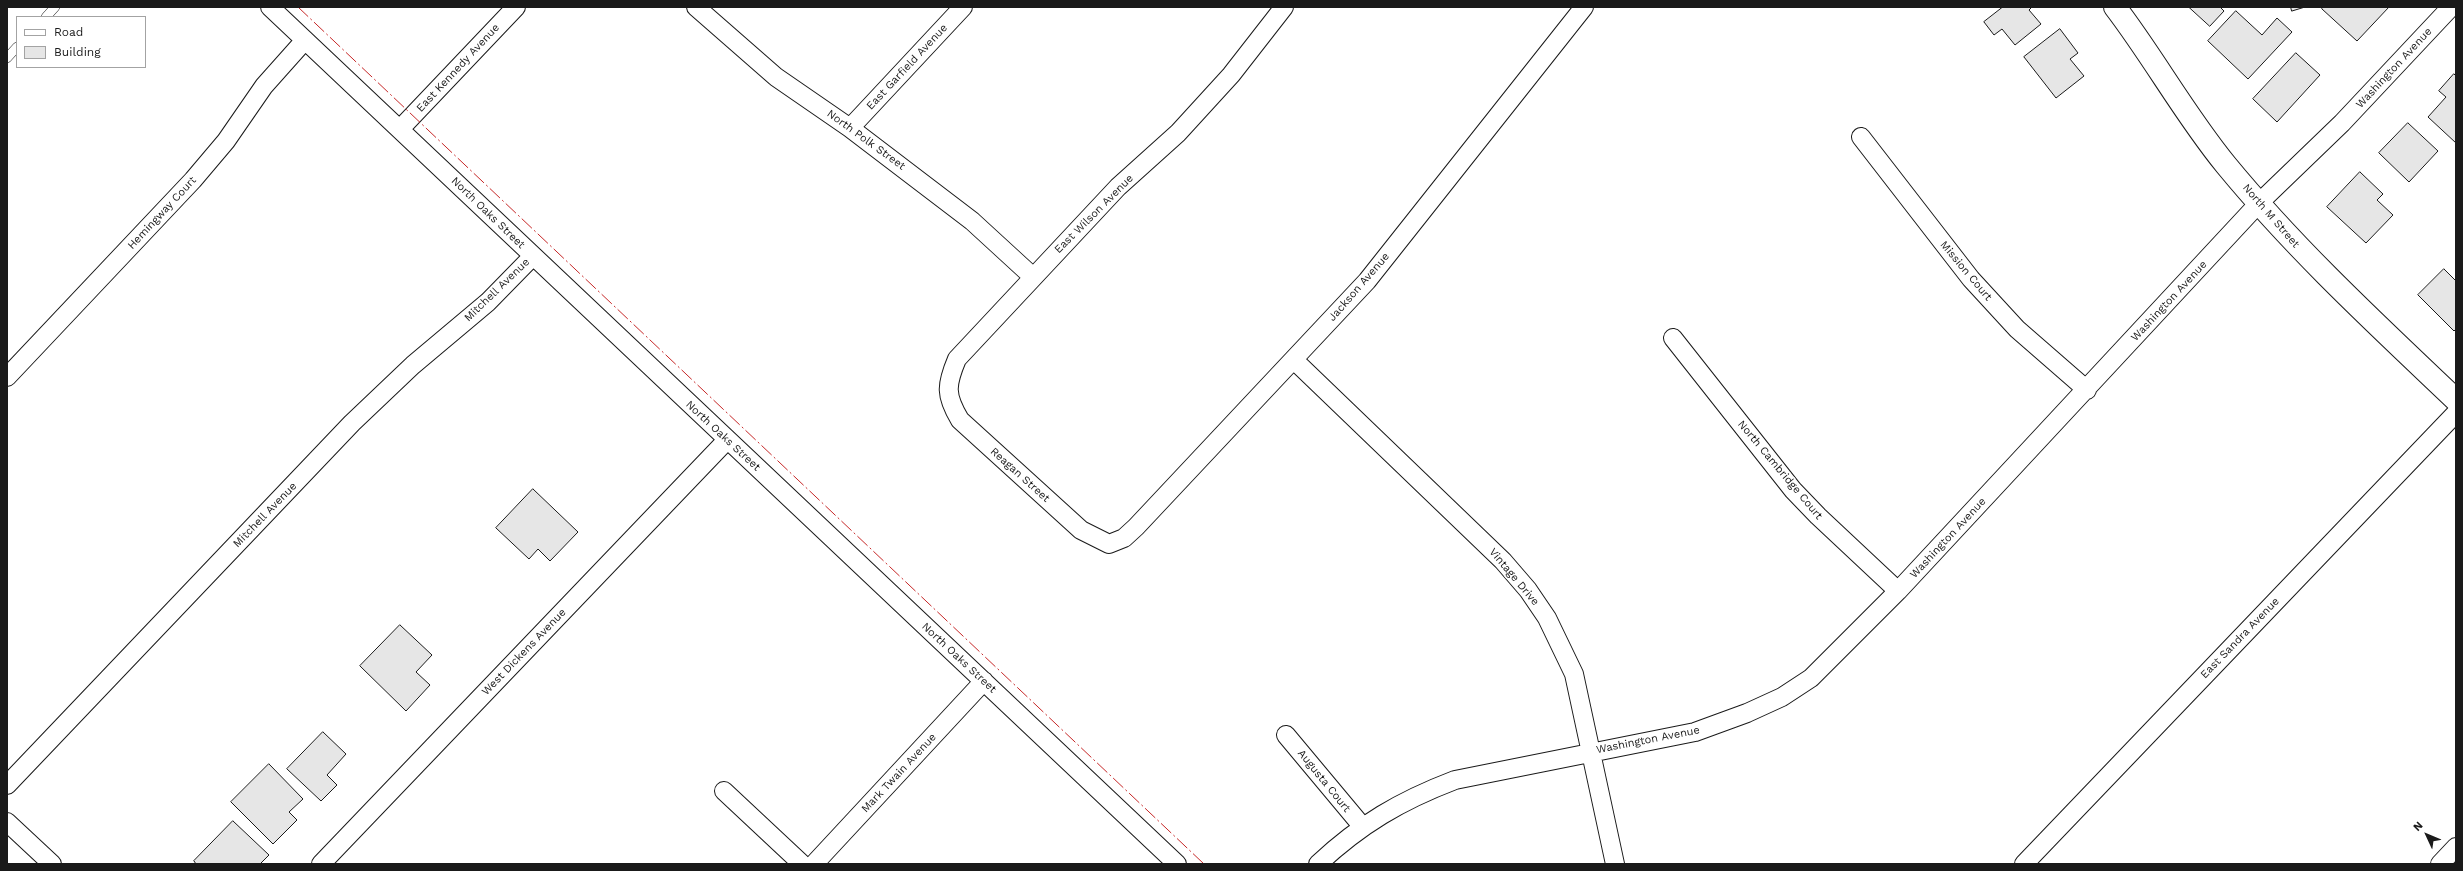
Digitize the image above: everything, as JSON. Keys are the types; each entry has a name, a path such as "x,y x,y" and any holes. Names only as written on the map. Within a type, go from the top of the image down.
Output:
{"street":[{"name":"North Oaks Street","path":"270,7 1177,864"},
{"name":"East Kennedy Avenue","path":"400,129 516,7"},
{"name":"North Polk Street","path":"696,7 776,77 850,128 972,220 1033,278"},
{"name":"East Garfield Avenue","path":"850,128 963,7"},
{"name":"East Wilson Avenue","path":"947,391 950,376 957,359 1118,187 1183,127 1231,75 1284,7"},
{"name":"Jackson Avenue","path":"1109,544 1124,538 1136,527 1367,281 1584,7"},
{"name":"North M Street","path":"2115,7 2134,31 2201,133 2259,204 2317,267 2456,400"},
{"name":"Washington Avenue","path":"1318,864 1362,826 1424,792 1455,780 1592,751 1695,732 1747,713 1782,697 1811,678 1898,591 2259,204 2342,123 2450,7"},
{"name":"Hemingway Court","path":"7,377 193,180 226,141 264,86 305,40"},
{"name":"Mission Court","path":"1861,137 1971,279 2017,330 2087,390"},
{"name":"Mitchell Avenue","path":"7,785 352,423 413,365 488,302 533,256"},
{"name":"North Cambridge Court","path":"1673,338 1793,490 1818,516 1898,591"},
{"name":"Vintage Drive","path":"1294,360 1487,546 1528,590 1547,618 1574,674 1592,751 1615,864"},
{"name":"Reagan Street","path":"947,391 951,406 960,420 1081,530 1109,544"},
{"name":"East Sandra Avenue","path":"2024,864 2456,413"},
{"name":"West Dickens Avenue","path":"321,864 728,440"},
{"name":"Mark Twain Avenue","path":"814,864 984,681"},
{"name":"Augusta Court","path":"1286,735 1362,826"},
{"path":"724,791 802,864"},
{"path":"7,822 52,864"},
{"path":"2440,864 2456,847"}],"lane":[{"path":"47,16 55,7"},
{"path":"7,58 16,48"}],"building":[{"path":"2003,7 2032,7 2029,10 2041,24 2015,45 2002,29 1994,35 1984,22"},
{"path":"2189,7 2220,7 2224,11 2210,26"},
{"path":"2291,7 2305,7 2292,11"},
{"path":"2323,7 2389,7 2357,41 2322,9"},
{"path":"2236,11 2262,35 2277,18 2292,32 2248,79 2208,41"},
{"path":"2060,29 2078,53 2070,59 2084,76 2056,98 2024,57"},
{"path":"2296,53 2320,75 2277,122 2253,99"},
{"path":"2454,74 2456,76 2456,143 2428,117 2446,97 2439,91"},
{"path":"2408,123 2438,151 2409,182 2379,153"},
{"path":"2360,172 2383,194 2377,200 2393,215 2366,243 2327,207"},
{"path":"2444,269 2456,281 2456,329 2454,331 2418,295"},
{"path":"533,489 578,532 550,561 538,549 529,559 496,528"},
{"path":"400,625 432,655 416,672 430,685 406,711 360,666"},
{"path":"323,732 346,754 327,775 337,785 321,801 287,769"},
{"path":"269,764 303,799 289,812 297,820 273,844 231,802"},
{"path":"233,821 269,855 260,864 196,864 194,861"}],"power":[{"path":"298,7 1204,864"}]}
